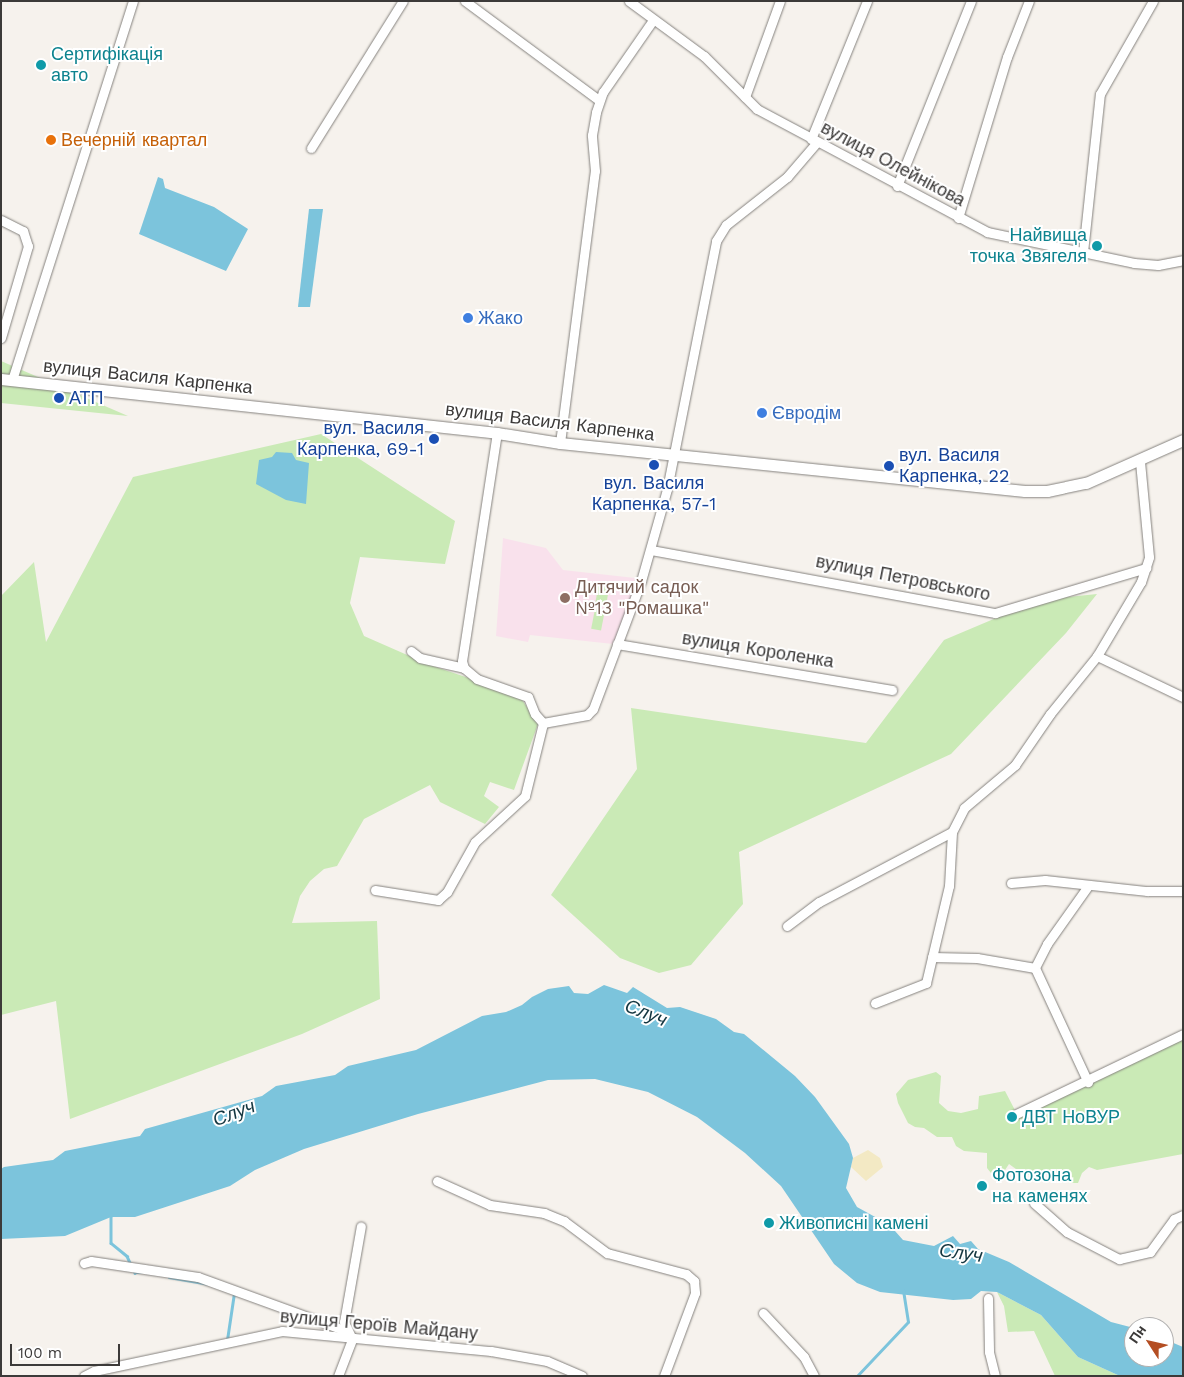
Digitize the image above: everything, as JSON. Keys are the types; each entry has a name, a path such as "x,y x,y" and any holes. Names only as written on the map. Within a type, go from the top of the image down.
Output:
{"street":[{"name":"вулиця Василя Карпенка","path":"133,1 6,380 497,433 560,443 675,453 1032,491 1086,483 1140,461 1183,440"},
{"path":"311,148 403,1"},
{"path":"465,1 599,100"},
{"name":"вулиця Олейнікова","path":"629,1 704,56 757,109 848,156 897,186 987,232 1134,263 1158,264 1183,260"},
{"path":"745,97 780,1"},
{"name":"вулиця Василя Карпенка","path":"675,453 716,241 726,225 787,176 814,140 867,1"},
{"path":"897,186 971,1"},
{"path":"958,218 1007,57 1029,1"},
{"path":"1083,252 1100,94 1103,83 1153,1"},
{"path":"560,443 595,171 592,136 599,100 653,20"},
{"path":"1,220 24,231 28,246 1,338"},
{"path":"464,668 462,661 497,433"},
{"path":"543,723 587,715 593,709 651,550 675,453"},
{"path":"875,1004 926,983 949,886 952,832 964,808 1015,765 1050,714 1097,656 1141,582 1149,557 1140,461"},
{"name":"вулиця Петровського","path":"651,550 995,613 1146,568"},
{"name":"вулиця Короленка","path":"618,644 892,690"},
{"path":"411,651 420,658 464,668 477,679 528,696 535,714 543,723"},
{"path":"1097,656 1183,697"},
{"path":"375,890 438,900 447,892 476,842 524,796 543,723"},
{"path":"787,926 819,902 952,832"},
{"path":"1011,883 1045,880 1088,886 1183,891"},
{"path":"1035,968 1047,944 1088,886"},
{"path":"932,957 977,958 1035,968"},
{"path":"1035,968 1088,1082"},
{"path":"1014,1115 1088,1082 1183,1034"},
{"path":"437,1181 490,1205 544,1214 564,1221 607,1253 686,1274 694,1281 695,1293 664,1376"},
{"path":"1034,1203 1067,1232 1119,1259 1150,1252 1174,1219 1183,1215"},
{"path":"338,1376 349,1335 344,1322 361,1226"},
{"path":"84,1263 86,1260 127,1266 224,1284 349,1335"},
{"path":"988,1298 989,1352 995,1376"},
{"path":"763,1313 804,1357 814,1376"},
{"name":"вулиця Героїв Майдану","path":"84,1376 282,1331 349,1335 522,1356 547,1361 582,1376"}],"shaded area":[{"name":"Дитячий садок №13 \"Ромашка\"","path":"503,538 546,548 563,570 635,578 636,585 613,644 530,635 528,642 496,636"}],"green space":[{"path":"1,361 128,416 1,403"},
{"path":"321,434 455,521 445,564 360,557 350,603 364,636 430,665 519,695 538,724 514,790 490,782 484,796 499,807 485,824 440,802 430,785 364,819 337,866 324,869 310,881 300,896 292,923 377,921 380,999 302,1034 70,1119 56,1001 1,1015 1,596 34,562 46,642 133,477"},
{"path":"599,582 610,584 606,605 595,603"},
{"path":"1097,594 1066,633 951,754 739,852 743,904 691,965 659,973 620,958 551,895 637,769 631,708 866,743 944,640 1039,600"},
{"path":"595,609 605,611 601,631 591,629"},
{"path":"1183,1036 1183,1154 1097,1170 1089,1167 1082,1173 1078,1183 1069,1183 1057,1174 1024,1175 1009,1164 1003,1173 991,1173 987,1168 987,1153 964,1151 956,1146 952,1137 937,1137 924,1128 915,1127 908,1123 898,1103 896,1094 908,1080 936,1072 941,1076 939,1103 948,1111 961,1113 978,1109 979,1096 1005,1091 1019,1118"},
{"path":"997,1292 1041,1315 1078,1357 1120,1376 1055,1376 1034,1331 1008,1332 1004,1306"}],"sand":[{"path":"868,1150 880,1158 883,1167 866,1181 851,1167 853,1158"}],"water":[{"path":"158,177 163,179 165,188 214,207 248,229 226,271 139,234"},
{"path":"309,209 323,209 310,307 298,307"},
{"path":"276,452 292,453 296,460 309,463 306,504 286,500 256,484 259,460 272,457"},
{"name":"Случ","path":"604,985 627,993 633,987 667,1008 680,1007 716,1019 734,1032 744,1034 795,1076 815,1097 849,1144 853,1158 846,1188 857,1207 877,1218 890,1218 895,1231 903,1240 934,1246 953,1236 960,1244 971,1241 978,1249 1009,1262 1111,1322 1124,1325 1124,1367 1174,1367 1174,1343 1183,1347 1183,1376 1120,1376 1078,1357 1041,1315 997,1292 981,1291 971,1299 953,1300 880,1292 857,1283 834,1264 781,1186 745,1153 697,1117 648,1092 595,1079 548,1080 418,1114 304,1149 255,1170 230,1186 135,1217 111,1217 65,1236 1,1239 1,1169 4,1167 53,1160 65,1151 140,1136 145,1129 262,1096 276,1086 335,1075 348,1066 416,1050 482,1016 506,1012 522,1005 532,997 548,989 569,986 574,993 588,994"}],"waterway":[{"path":"111,1217 111,1243 127,1256 131,1265"},
{"path":"134,1270 135,1273 146,1273"},
{"path":"169,1277 207,1284"},
{"path":"857,1376 908,1322 903,1291"},
{"path":"227,1340 234,1293"}],"place":[{"name":"Сертифікація авто","path":"41,65"},
{"name":"Вечерній квартал","path":"51,140"},
{"name":"Найвища точка Звягеля","path":"1097,246"},
{"name":"Жако","path":"468,318"},
{"name":"АТП","path":"59,398"},
{"name":"Євродім","path":"762,413"},
{"name":"вул. Василя Карпенка, 69-1","path":"434,439"},
{"name":"вул. Василя Карпенка, 57-1","path":"654,465"},
{"name":"вул. Василя Карпенка, 22","path":"889,466"},
{"name":"Дитячий садок №13 \"Ромашка\"","path":"565,598"},
{"name":"ДВТ НоВУР","path":"1012,1117"},
{"name":"Фотозона на каменях","path":"982,1186"},
{"name":"Живописні камені","path":"769,1223"}]}
